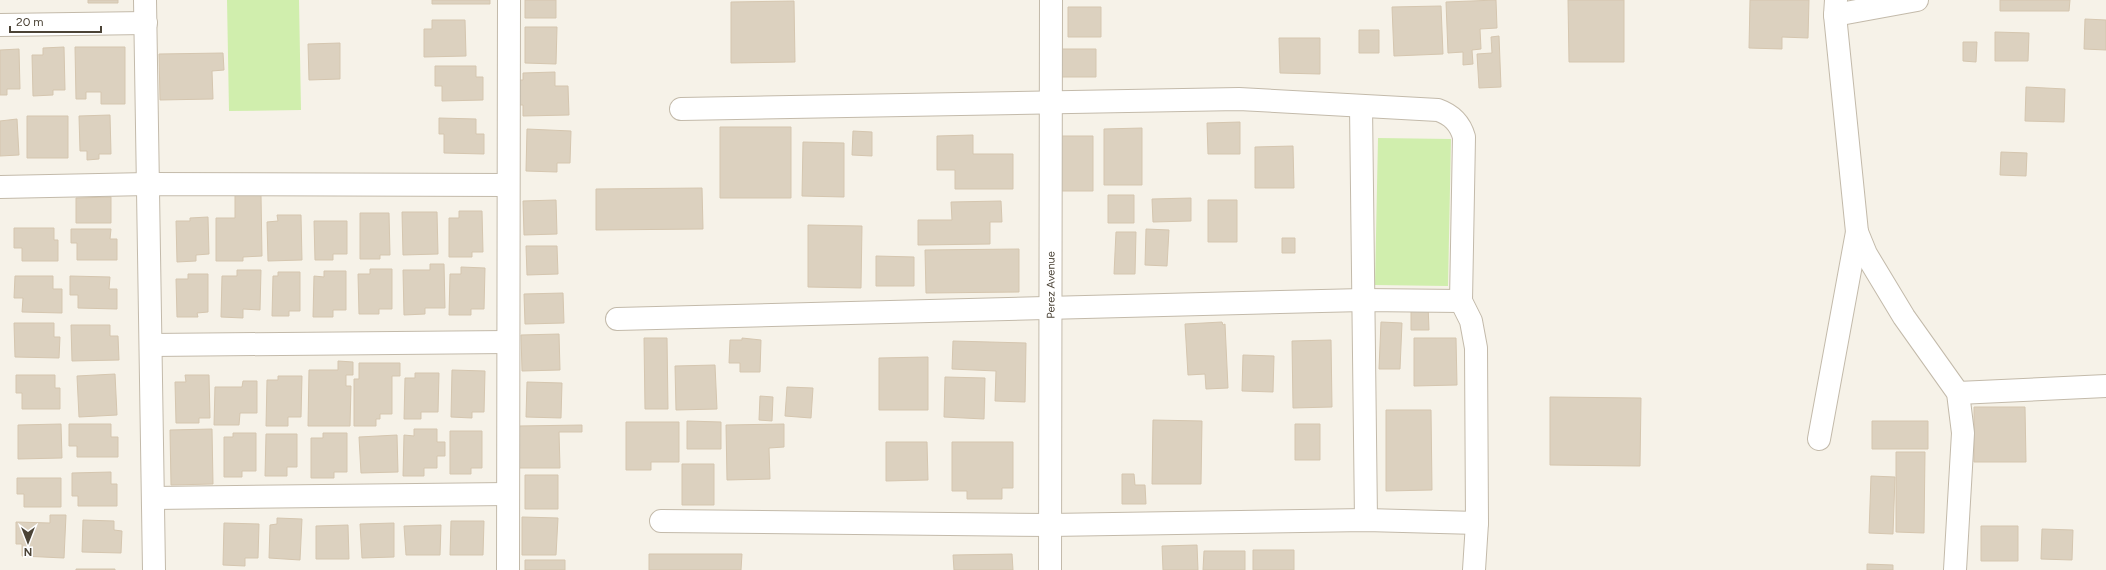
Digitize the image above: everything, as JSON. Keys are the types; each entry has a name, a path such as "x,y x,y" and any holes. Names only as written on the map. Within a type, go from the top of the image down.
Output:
{"street":[{"path":"145,0 154,570"},
{"path":"508,570 509,0"},
{"name":"Perez Avenue","path":"1050,570 1051,0"},
{"path":"1819,439 1857,232 1835,7 1917,0"},
{"path":"0,25 146,23"},
{"path":"681,109 1239,99 1438,110 1448,114 1461,127 1464,138 1461,301 1471,321 1476,348 1477,523 1474,570"},
{"path":"1361,106 1366,520"},
{"path":"0,187 148,184 508,185"},
{"path":"1857,232 1866,254 1904,317 1958,393 1962,433 1955,570"},
{"path":"617,319 1363,300 1461,301"},
{"path":"151,345 508,342"},
{"path":"1958,393 2106,386"},
{"path":"153,498 508,494"},
{"path":"661,521 1050,525 1366,520 1477,523"}],"green space":[{"path":"227,0 299,0 301,110 229,111"},
{"path":"1378,138 1451,139 1448,286 1375,285"}],"building":[{"path":"88,0 118,0 118,3 88,3"},
{"path":"432,0 490,0 490,4 432,4"},
{"path":"525,0 556,0 556,18 525,18"},
{"path":"1496,0 1497,28 1480,29 1481,49 1472,50 1473,64 1463,65 1463,52 1448,53 1446,2"},
{"path":"1568,0 1624,0 1624,62 1569,62"},
{"path":"1750,0 1809,0 1808,38 1782,37 1782,49 1749,48"},
{"path":"2000,0 2070,0 2069,11 2000,11"},
{"path":"794,1 795,62 731,63 731,2"},
{"path":"1441,6 1443,54 1394,56 1392,7"},
{"path":"1068,7 1101,7 1101,37 1068,37"},
{"path":"2085,19 2106,20 2106,50 2084,49"},
{"path":"432,20 465,20 466,56 424,57 424,29 432,29"},
{"path":"525,27 557,27 556,64 525,63"},
{"path":"1359,30 1379,30 1379,53 1359,53"},
{"path":"1995,32 2029,33 2028,61 1995,61"},
{"path":"1499,36 1501,87 1479,88 1477,54 1492,53 1491,37"},
{"path":"1279,38 1320,38 1320,74 1280,73"},
{"path":"1963,42 1977,42 1976,62 1963,61"},
{"path":"340,43 340,79 309,80 308,44"},
{"path":"64,47 65,90 53,90 53,95 33,96 32,55 43,55 43,48"},
{"path":"75,47 125,47 125,104 101,104 101,92 86,92 86,99 76,99"},
{"path":"19,49 20,89 7,89 7,95 0,95 0,50"},
{"path":"1060,49 1096,49 1096,77 1060,77"},
{"path":"223,53 224,70 212,71 213,99 160,100 159,54"},
{"path":"435,66 476,66 476,77 483,77 483,100 442,101 442,86 435,86"},
{"path":"555,72 555,86 568,86 569,115 523,116 523,105 517,105 517,80 523,80 523,73"},
{"path":"2026,87 2065,89 2064,122 2025,121"},
{"path":"110,115 111,154 99,154 99,159 87,160 87,151 80,151 79,116"},
{"path":"27,116 68,116 68,158 27,158"},
{"path":"439,118 476,119 476,134 484,134 484,154 444,153 444,134 439,134"},
{"path":"17,119 19,155 0,156 0,121"},
{"path":"1240,122 1240,154 1208,154 1207,123"},
{"path":"720,127 791,127 791,198 720,198"},
{"path":"1142,128 1142,185 1104,185 1104,129"},
{"path":"527,129 571,131 570,163 557,163 557,172 526,171"},
{"path":"853,131 872,132 872,156 852,155"},
{"path":"973,135 973,154 1013,154 1013,189 955,189 955,170 937,170 937,136"},
{"path":"1057,136 1093,136 1093,191 1057,191"},
{"path":"803,142 844,143 844,197 802,196"},
{"path":"1293,146 1294,188 1255,188 1255,147"},
{"path":"2001,152 2027,153 2026,176 2000,175"},
{"path":"702,188 703,229 596,230 596,189"},
{"path":"235,195 261,195 262,256 243,257 243,261 216,261 216,218 235,218"},
{"path":"1108,195 1134,195 1134,223 1108,223"},
{"path":"111,197 111,223 76,223 76,198"},
{"path":"1191,198 1191,221 1153,222 1152,199"},
{"path":"556,200 557,234 524,235 523,201"},
{"path":"1208,200 1237,200 1237,242 1208,242"},
{"path":"1001,201 1002,222 990,222 990,244 918,245 918,220 952,220 951,202"},
{"path":"459,211 482,211 483,252 472,252 472,257 449,257 449,218 459,218"},
{"path":"402,212 437,212 438,254 403,255"},
{"path":"360,213 389,213 390,255 380,255 380,259 360,259"},
{"path":"277,215 301,215 302,260 268,261 267,222 278,221"},
{"path":"208,217 209,254 196,255 196,261 177,262 176,221 190,221 190,218"},
{"path":"314,221 347,221 347,254 333,254 333,260 315,260"},
{"path":"808,225 862,226 861,288 808,287"},
{"path":"14,228 54,228 54,240 58,240 58,261 22,261 22,248 14,248"},
{"path":"71,229 111,229 110,239 117,239 117,260 77,260 77,243 71,243"},
{"path":"1146,229 1169,230 1167,266 1145,265"},
{"path":"1116,232 1136,232 1135,274 1114,274"},
{"path":"1282,238 1295,238 1295,253 1282,253"},
{"path":"526,246 557,246 558,274 527,275"},
{"path":"1019,249 1019,292 926,293 925,250"},
{"path":"876,256 914,257 914,286 876,286"},
{"path":"430,264 444,264 445,308 425,308 425,314 404,315 403,270 430,270"},
{"path":"461,267 485,268 484,309 471,309 471,315 449,315 450,274 461,274"},
{"path":"370,269 392,269 392,309 379,309 379,314 359,314 358,274 370,274"},
{"path":"237,270 261,270 260,310 243,309 243,318 221,317 222,276 237,276"},
{"path":"324,271 346,271 346,310 333,310 333,317 313,317 314,276 324,277"},
{"path":"278,272 300,272 300,311 289,311 289,316 272,316 273,276 278,276"},
{"path":"188,274 208,274 208,312 197,313 198,317 177,317 176,279 188,279"},
{"path":"15,276 53,276 53,289 62,289 62,313 22,312 23,298 14,298"},
{"path":"70,276 110,277 109,289 117,289 117,309 78,308 78,295 70,295"},
{"path":"563,293 564,323 525,324 524,294"},
{"path":"1411,304 1428,304 1429,330 1411,330"},
{"path":"1222,322 1223,325 1225,324 1228,388 1206,389 1205,374 1188,375 1185,324"},
{"path":"1381,322 1402,323 1400,369 1379,369"},
{"path":"14,323 54,323 54,337 60,337 59,358 15,357"},
{"path":"71,325 110,325 110,336 118,336 119,360 72,361"},
{"path":"559,334 560,370 522,371 521,335"},
{"path":"644,338 667,338 668,409 645,409"},
{"path":"742,338 761,340 760,372 740,372 740,363 729,363 730,340 742,340"},
{"path":"1414,338 1456,338 1457,385 1414,386"},
{"path":"1331,340 1332,407 1293,408 1292,341"},
{"path":"953,341 1026,343 1025,402 995,401 996,371 952,369"},
{"path":"1243,355 1274,356 1273,392 1242,391"},
{"path":"928,357 928,410 879,410 879,358"},
{"path":"338,361 353,362 353,375 346,375 346,386 351,386 350,426 308,426 309,370 338,370"},
{"path":"359,363 400,363 400,376 392,376 392,414 380,414 380,419 376,419 376,426 354,426 354,379 359,379"},
{"path":"715,365 717,409 676,410 675,366"},
{"path":"452,370 485,371 484,412 472,412 472,418 451,417"},
{"path":"415,373 439,373 438,412 421,412 421,419 404,419 405,378 415,378"},
{"path":"115,374 117,415 79,417 77,376"},
{"path":"16,375 55,375 55,388 60,388 60,409 22,409 22,393 16,393"},
{"path":"185,375 209,375 210,418 199,418 199,423 176,423 175,382 186,382"},
{"path":"278,376 302,376 301,417 288,417 288,426 266,426 267,380 278,380"},
{"path":"945,377 985,378 984,419 944,417"},
{"path":"243,381 257,381 257,413 240,413 239,425 214,425 215,387 242,387"},
{"path":"527,382 562,383 561,418 526,417"},
{"path":"787,387 813,388 811,418 785,416"},
{"path":"760,396 773,397 772,421 759,420"},
{"path":"1550,397 1641,398 1640,466 1550,465"},
{"path":"1974,407 2025,407 2026,462 1974,462"},
{"path":"1386,410 1431,410 1432,490 1386,491"},
{"path":"1153,420 1202,421 1201,484 1152,484"},
{"path":"687,421 721,422 721,449 687,449"},
{"path":"1872,421 1928,421 1928,449 1872,449"},
{"path":"626,422 679,422 679,462 651,462 651,470 626,470"},
{"path":"61,424 62,458 18,459 18,425"},
{"path":"69,424 111,424 111,437 118,437 118,457 77,457 77,446 69,446"},
{"path":"784,424 784,447 769,448 770,479 727,480 726,425"},
{"path":"1295,424 1320,424 1320,460 1295,460"},
{"path":"582,425 582,432 559,432 560,468 519,468 519,426"},
{"path":"212,429 213,484 171,485 170,430"},
{"path":"414,429 437,429 437,442 445,442 445,456 437,456 437,468 424,468 424,476 403,476 404,435 414,436"},
{"path":"450,431 482,431 482,468 471,468 471,474 450,474"},
{"path":"233,433 256,433 256,471 242,471 242,477 224,477 224,437 233,437"},
{"path":"323,433 347,433 347,472 334,472 334,478 311,478 311,438 323,438"},
{"path":"266,434 297,434 297,467 287,467 287,476 265,476"},
{"path":"397,435 398,472 361,473 359,437"},
{"path":"886,442 927,442 928,480 886,481"},
{"path":"952,442 1013,442 1013,488 1002,488 1002,499 967,499 967,491 952,491"},
{"path":"1896,452 1925,452 1924,533 1896,532"},
{"path":"682,464 714,464 714,505 682,505"},
{"path":"111,472 111,484 117,484 117,506 78,506 78,496 72,496 72,473"},
{"path":"1122,474 1134,474 1135,485 1145,485 1146,504 1122,504"},
{"path":"525,475 558,475 558,509 525,509"},
{"path":"1871,476 1895,477 1893,534 1869,533"},
{"path":"17,478 61,478 61,507 24,507 24,494 17,494"},
{"path":"50,515 66,515 64,558 22,556 22,544 16,544 16,522 50,523"},
{"path":"522,517 558,518 556,555 522,555"},
{"path":"277,518 302,519 300,560 269,558 270,525 277,524"},
{"path":"83,520 114,521 114,530 122,531 121,553 82,552"},
{"path":"451,521 484,521 483,555 450,555"},
{"path":"224,523 259,524 258,558 245,558 245,566 223,565"},
{"path":"394,523 394,557 362,558 360,524"},
{"path":"348,525 349,559 316,559 316,526"},
{"path":"441,525 440,555 406,555 404,526"},
{"path":"1981,526 2018,526 2018,561 1981,561"},
{"path":"2042,529 2073,530 2072,560 2041,559"},
{"path":"1197,545 1198,570 1163,570 1162,546"},
{"path":"1253,550 1294,550 1294,570 1253,570"},
{"path":"1204,551 1245,551 1245,570 1203,570"},
{"path":"649,554 742,554 741,570 649,570"},
{"path":"1012,554 1013,570 954,570 953,555"},
{"path":"525,560 565,560 565,570 525,570"},
{"path":"1867,564 1893,565 1893,570 1867,570"},
{"path":"115,569 115,570 76,570"}]}
